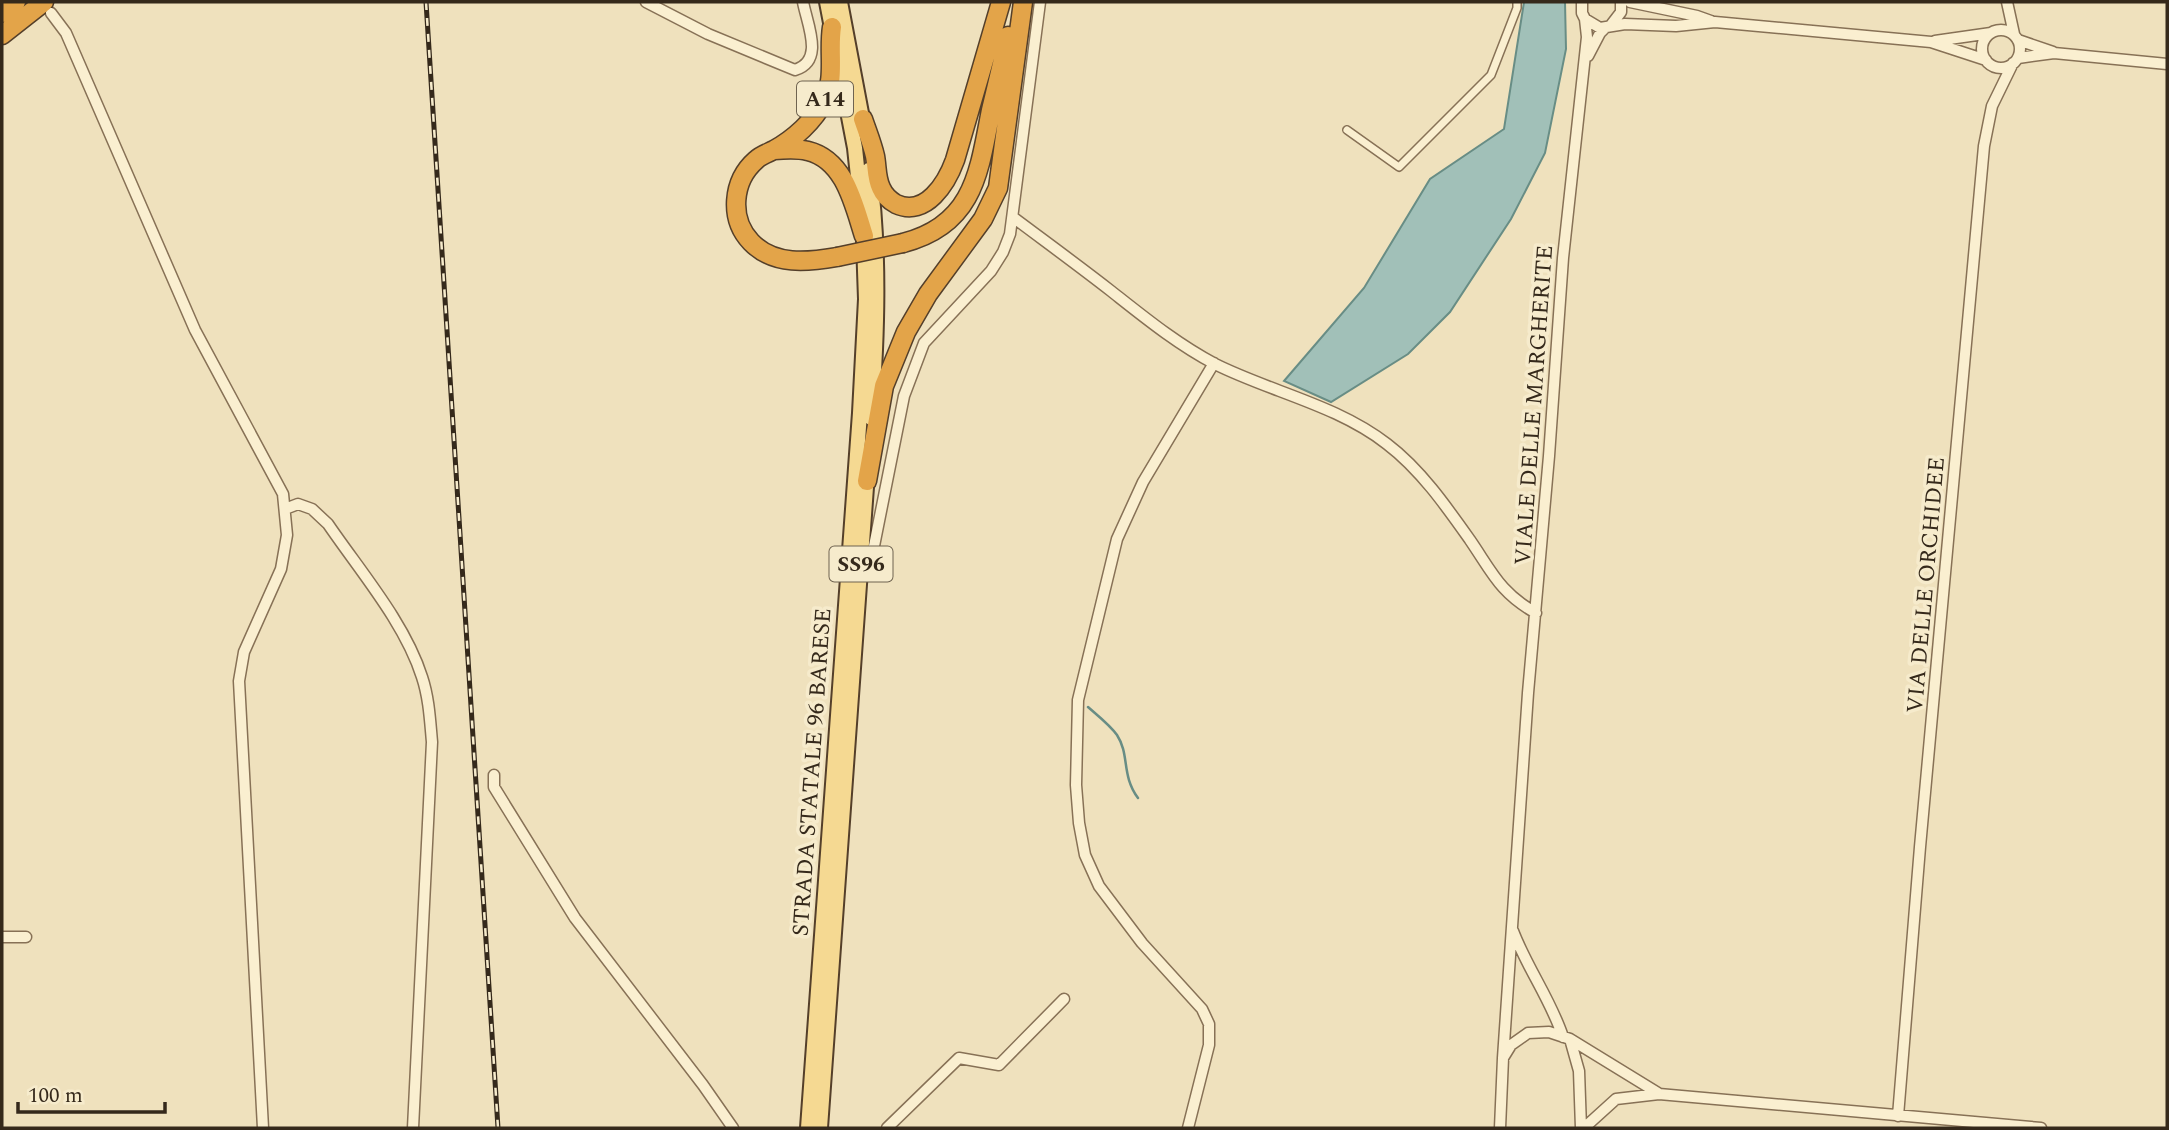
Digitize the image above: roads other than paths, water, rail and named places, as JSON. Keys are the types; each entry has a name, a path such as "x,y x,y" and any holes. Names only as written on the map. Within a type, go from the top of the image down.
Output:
{"highway":[{"path":"4,28 16,2"},
{"path":"863,118 874,153 878,182 888,198 908,206 918,205 936,194 955,160 1001,2"},
{"path":"774,150 755,160 741,181 736,202 737,215 744,232 756,247 776,258 805,261 837,257 920,239 945,225 960,210 974,185 981,163 1014,2"},
{"path":"867,481 884,386 906,332 928,294 983,219 998,188 1023,2"},
{"path":"4,28 48,8"},
{"name":"A14","path":"774,150 802,130 824,101 831,80 829,46 832,27"},
{"name":"A14","path":"774,150 808,151 829,162 847,186 864,236"}],"main road":[{"name":"STRADA STATALE 96 BARESE","path":"808,1128 866,299 864,236 855,148 827,2"},
{"name":"STRADA STATALE 96 BARESE","path":"820,1128 867,481 878,280 863,118 840,2"}],"street":[{"path":"646,2 708,34 795,70 807,64 813,49 803,2"},
{"path":"861,555 870,555 874,546 904,396 924,343 991,271 1003,252 1014,218 1013,206 1040,2"},
{"path":"1346,130 1399,167 1490,75 1517,2"},
{"name":"VIALE DELLE MARGHERITE","path":"1500,1128 1528,693 1563,258 1587,37 1582,2"},
{"path":"1582,69 1595,42 1608,26 1619,18 1621,2"},
{"path":"1630,2 1715,22"},
{"name":"VIA DELLE ORCHIDEE","path":"1898,1116 1984,146 1992,106 2020,52 2007,2"},
{"path":"48,8 66,33 195,330 283,494 287,535 281,569 244,652 239,681 263,1128"},
{"path":"1585,19 1594,26 1676,26 1715,22 1931,42 1986,60 2001,68 2015,61 2054,53 2167,64"},
{"path":"1931,42 2002,30 2054,53"},
{"path":"1986,60 1982,48 1990,33"},
{"path":"1014,218 1155,325 1214,363 1333,412 1366,429 1390,446 1416,470 1453,516 1509,596 1536,613"},
{"path":"1188,1128 1209,1045 1209,1024 1202,1009 1142,943 1098,886 1085,855 1076,785 1078,699 1117,539 1143,482 1214,363"},
{"path":"285,509 298,504 305,506 328,524 406,641 422,678 427,698 432,742 413,1128"},
{"path":"494,775 494,787 575,918 733,1128"},
{"path":"1511,927 1524,960 1567,1038 1579,1072 1583,1128"},
{"path":"2,937 26,937"},
{"path":"887,1128 959,1058 999,1065 1064,999"},
{"path":"1503,1058 1511,1045 1528,1033 1549,1032 1567,1038 1659,1094"},
{"path":"1583,1128 1616,1099 1659,1094 2041,1128"}],"water":[{"path":"1524,2 1565,2 1566,49 1545,153 1511,219 1450,312 1408,354 1331,402 1284,381 1364,288 1430,179 1504,129"}],"waterway":[{"path":"1088,707 1117,735 1129,781 1138,798"}],"railway":[{"path":"426,2 498,1128"}]}
